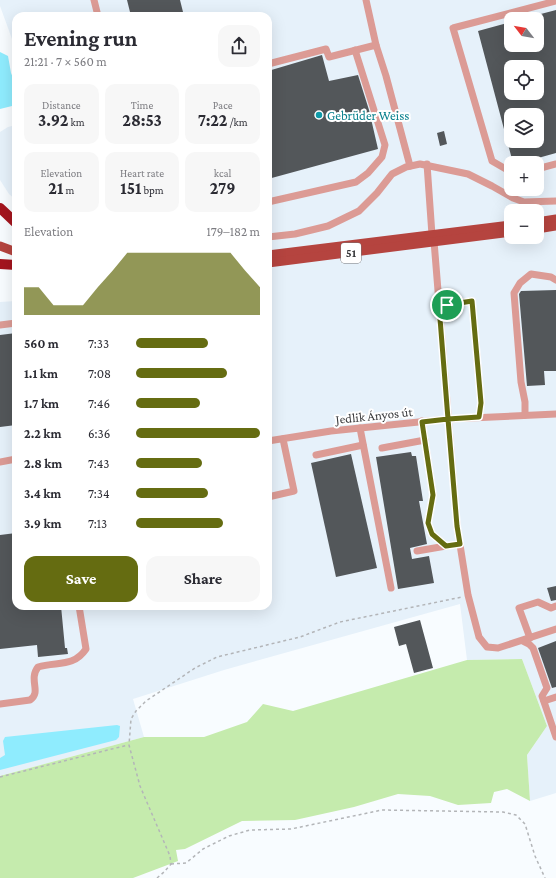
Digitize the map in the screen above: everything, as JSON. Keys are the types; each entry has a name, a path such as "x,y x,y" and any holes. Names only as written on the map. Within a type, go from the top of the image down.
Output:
{"highway":[{"path":"0,208 12,218"},
{"path":"0,264 12,266"}],"main road":[{"path":"544,221 556,219"},
{"name":"51","path":"272,262 504,226"},
{"path":"544,228 556,226"},
{"name":"51","path":"272,255 433,238 504,233"},
{"path":"0,246 12,250"},
{"path":"0,252 12,256"}],"street":[{"path":"94,0 97,12"},
{"path":"366,0 376,45 386,76 410,166"},
{"path":"504,168 492,161 453,28 556,1"},
{"path":"272,63 326,49 329,57 376,45"},
{"path":"272,201 356,182 368,173 382,157 385,144 355,50"},
{"path":"272,237 295,234 328,226 359,211 392,174 410,166 420,164 427,164 468,174 513,198 524,202 556,201"},
{"path":"427,164 457,526 468,596 479,637 487,647 498,648 527,640 556,629"},
{"path":"544,167 556,164"},
{"path":"526,416 521,382 514,293 520,284 531,274 551,277 556,280"},
{"path":"439,306 472,301 481,403 479,417"},
{"path":"0,325 12,324"},
{"name":"Jedlik Ányos út","path":"272,440 360,428 448,419 556,414"},
{"path":"422,422 433,495 428,523 432,534 446,546"},
{"path":"360,428 391,588"},
{"path":"272,496 294,491 283,439"},
{"path":"382,448 425,440"},
{"path":"316,455 363,445"},
{"path":"0,462 12,460"},
{"path":"417,551 460,544"},
{"path":"556,606 551,608 538,602 519,608 527,640 533,648 547,688 542,696 556,737"},
{"path":"0,704 30,700 34,697 35,692 33,676 38,667 74,660 81,655 86,648 80,610"},
{"path":"544,701 556,697"}],"path":[{"path":"171,864 170,856 140,786 129,745 131,719 136,711 146,701 195,668 217,657 300,637 340,622 468,596"},
{"path":"0,777 129,745"},
{"path":"157,878 171,864 186,863 204,849 229,836 250,830 291,829 382,810 503,812 516,814 524,824 535,856 545,878"}],"shaded area":[{"path":"0,0 556,0 556,793 530,801 527,755 547,726 522,659 467,660 460,604 224,670 133,699 144,737 0,776 0,302 12,301 12,610 272,610 272,12 12,12 12,39 0,6"},
{"path":"12,126 12,197 0,180 0,132"}],"green space":[{"path":"522,659 547,726 527,755 530,801 507,789 494,792 491,803 458,805 430,796 398,794 354,807 295,820 242,821 185,849 176,850 178,861 133,878 0,878 0,776 144,737 204,737 247,722 263,704 293,711 467,660"}],"water":[{"path":"0,52 8,56 12,75 12,106 0,109"},
{"path":"117,725 120,726 119,737 116,740 0,770 0,758 5,755 3,741 5,737"}],"building":[{"path":"127,0 180,0 183,12 130,12"},
{"path":"556,10 556,153 544,156 511,156 509,148 544,148 544,108 504,108 504,129 478,31 504,24 504,52 544,52 544,13"},
{"name":"Gebrüder Weiss","path":"322,55 329,81 358,75 369,110 378,149 272,178 272,70"},
{"path":"444,131 447,144 440,146 437,133"},
{"path":"556,290 556,371 544,371 545,385 527,386 519,294 521,291"},
{"path":"12,334 12,426 0,427 0,335"},
{"path":"411,452 412,456 416,456 423,501 419,501 427,544 410,548 412,559 429,556 434,583 398,589 376,457"},
{"path":"351,454 377,568 336,577 311,463"},
{"path":"12,534 12,610 61,610 65,648 67,648 68,654 38,657 37,645 0,649 0,535"},
{"path":"556,586 556,600 551,601 547,588"},
{"path":"420,620 433,668 414,673 406,644 399,646 394,627"},
{"path":"556,641 556,687 552,688 538,648"}],"place":[{"name":"Gebrüder Weiss","path":"319,115"}],"route":[{"path":"447,305 439,306 448,419 422,422 433,495 428,523 432,534 446,546 460,544 457,526 448,419 479,417 481,403 472,301 447,305"}]}
